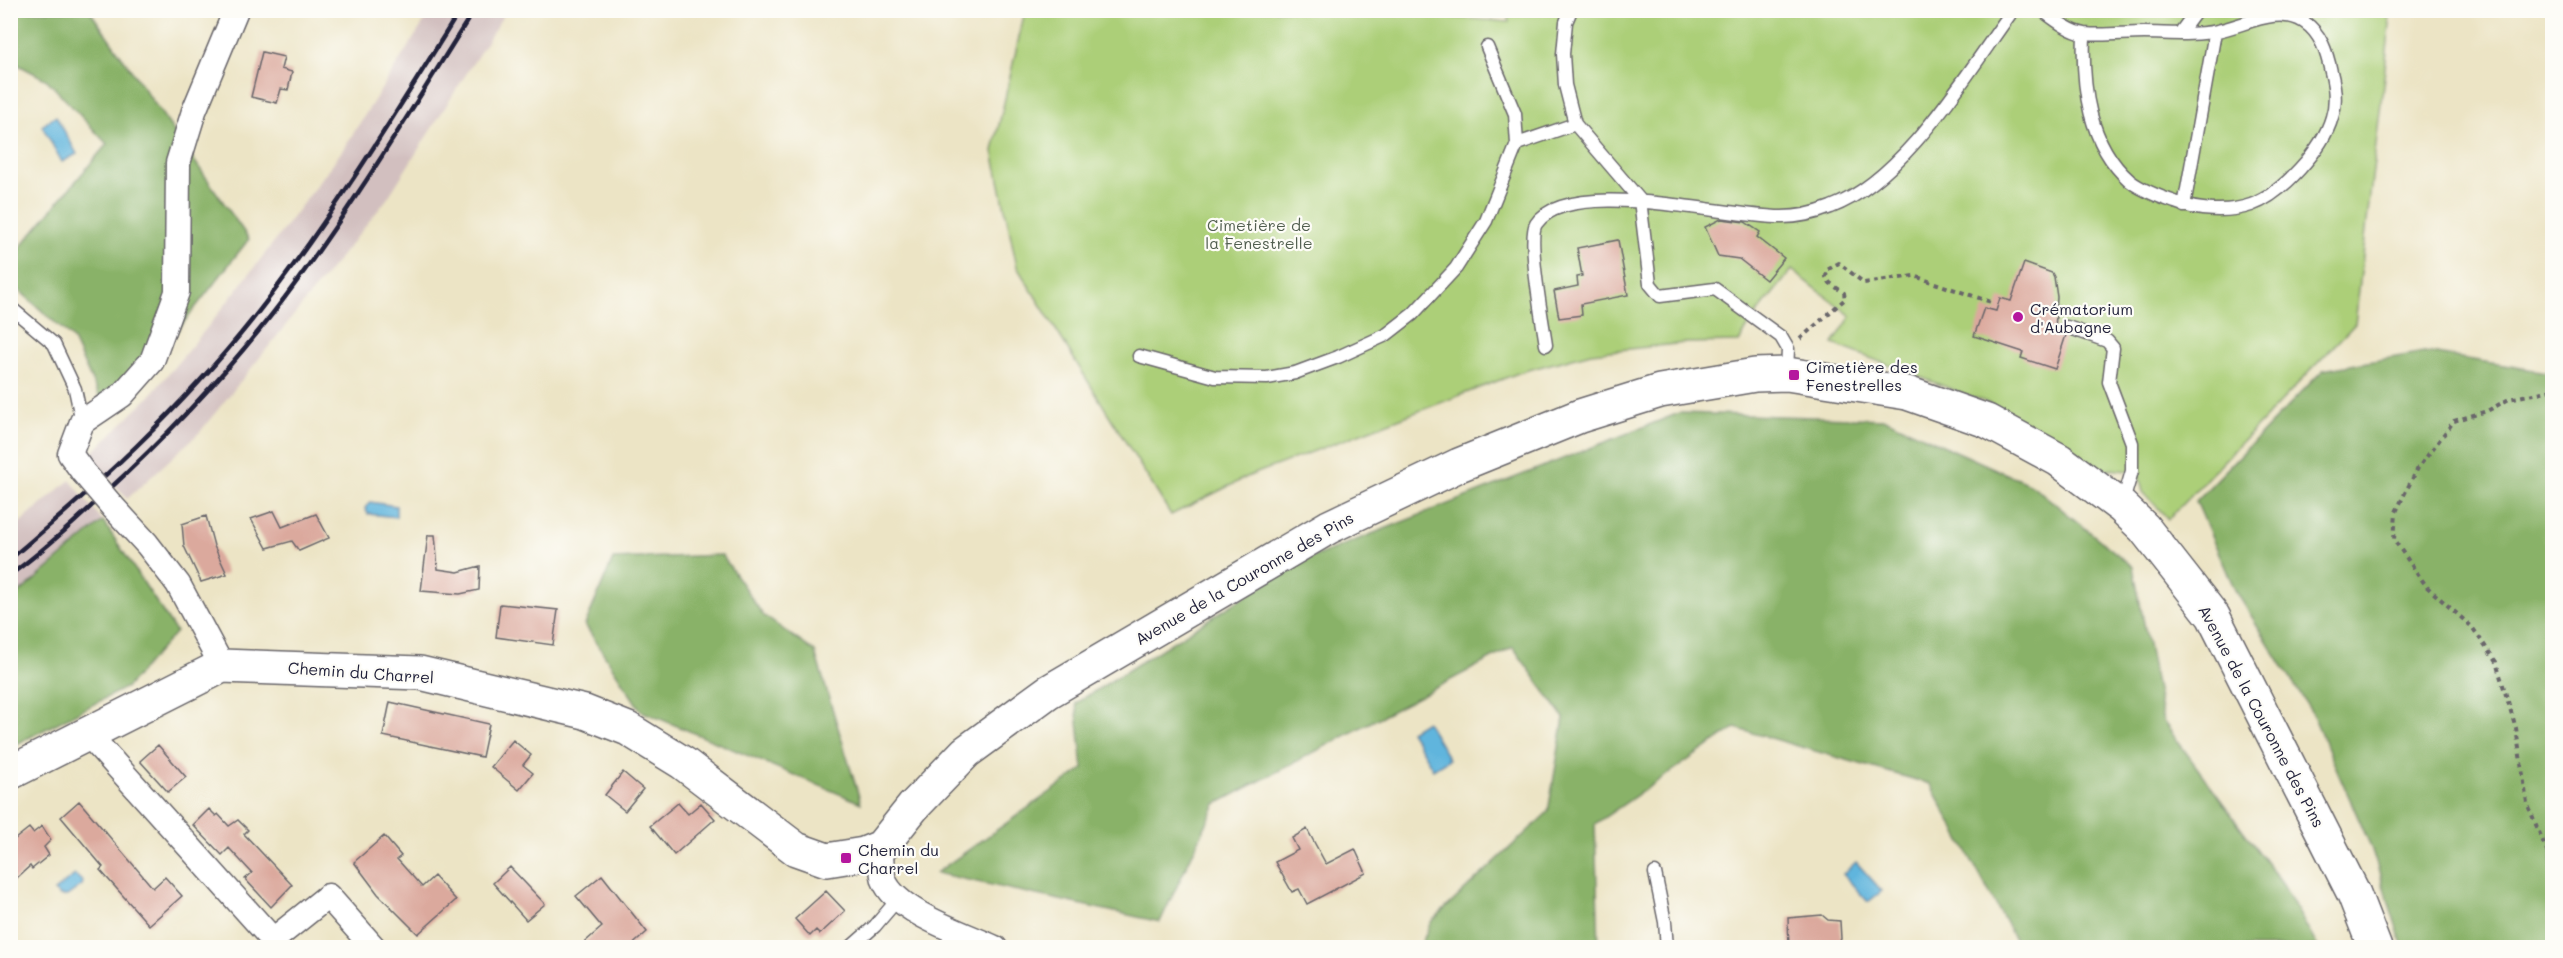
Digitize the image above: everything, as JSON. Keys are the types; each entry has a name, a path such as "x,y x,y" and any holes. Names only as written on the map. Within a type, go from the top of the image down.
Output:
{"street":[{"path":"222,666 178,584 70,454 82,422 122,396 152,361 177,292 178,163 194,111 237,10"},
{"name":"Avenue de la Couronne des Pins","path":"881,847 913,807 966,752 1048,692 1329,526 1459,465 1580,416 1660,391 1755,375 1787,361 1907,393 1987,421 2059,460 2122,507 2144,528 2213,616 2355,894 2375,948"},
{"name":"Chemin du Charrel","path":"10,773 222,666 420,673 585,712 628,729 683,763 796,849 827,860 864,854 881,847"},
{"path":"88,734 273,944 328,896 374,948"},
{"path":"881,847 885,881 898,899 915,910 995,948"}],"lane":[{"path":"1571,10 1566,22 1563,54 1565,85 1575,124 1640,200 1650,284 1660,296 1715,289 1781,337 1787,361"},
{"path":"1546,345 1533,248 1535,225 1550,211 1567,204 1640,200 1781,217 1805,215 1852,197 1874,185 1913,146 2013,10"},
{"path":"2042,10 2063,25 2084,34 2215,32 2267,17 2290,14 2306,23 2318,36 2328,56 2335,98 2332,118 2312,155 2269,196 2251,205 2226,210 2184,206 2153,194 2131,181 2104,147 2093,124 2086,90 2084,34"},
{"path":"2180,33 2198,10"},
{"path":"2184,206 2215,32"},
{"path":"1139,356 1215,378 1268,378 1316,367 1386,335 1413,314 1456,268 1486,220 1517,144 1515,114 1487,47"},
{"path":"1517,144 1575,124"},
{"path":"10,307 54,344 75,388 82,422"},
{"path":"2067,327 2107,341 2113,348 2109,382 2132,443 2132,471 2122,507"},
{"path":"1655,873 1665,922 1667,948"},
{"path":"850,948 875,926 898,899"}],"path":[{"path":"1787,361 1845,299 1844,293 1830,284 1826,277 1827,270 1839,262 1864,283 1914,276 1991,302"},
{"path":"2553,390 2509,399 2487,411 2454,421 2418,468 2405,493 2396,512 2394,540 2427,587 2472,627 2496,662 2516,728 2527,803 2553,862"}],"shaded area":[{"path":"431,11 506,11 387,199 200,432 127,499 90,455 149,397 274,242 342,151"},
{"path":"70,480 103,521 11,600 10,531"}],"green space":[{"name":"Cimetière de la Fenestrelle","path":"1365,10 1509,22 1506,11 2387,10 2390,25 2355,324 2168,519 2143,492 2138,472 2099,468 1993,405 1833,344 1851,316 1792,270 1754,317 1739,342 1685,343 1591,353 1521,372 1249,476 1171,515 1017,267 993,151 1025,11"},
{"path":"11,11 90,11 249,239 109,418 72,338 11,283 11,258 107,144 47,80 11,61"},
{"path":"2424,352 2552,373 2552,947 2403,947 2371,847 2312,713 2235,590 2196,501 2323,370"},
{"path":"1679,413 1885,419 2033,486 2133,567 2163,721 2283,885 2318,947 2019,947 1930,784 1735,728 1595,824 1599,947 1420,947 1431,922 1548,812 1564,718 1513,647 1216,804 1160,922 936,873 1083,769 1076,703 1298,563"},
{"path":"103,521 176,632 127,687 11,747 11,600"},
{"path":"722,555 763,615 815,652 861,803 641,711 585,625 613,559"}],"water":[{"path":"56,116 77,154 62,162 42,126"},
{"path":"370,502 396,506 396,517 368,514 365,508"},
{"path":"1426,721 1449,759 1433,769 1410,731"},
{"path":"1856,862 1882,891 1868,902 1843,874"},
{"path":"75,875 83,882 82,885 67,896 60,896 54,891"}],"building":[{"path":"262,52 284,57 281,69 292,72 288,90 281,89 277,103 251,97"},
{"path":"1721,219 1745,222 1760,232 1757,237 1784,258 1766,280 1739,259 1718,256 1705,227"},
{"path":"1618,240 1628,295 1581,304 1582,315 1559,318 1554,291 1578,286 1577,277 1582,276 1577,248"},
{"name":"Crématorium d'Aubagne","path":"2024,263 2052,273 2054,277 2057,297 2055,331 2066,335 2055,369 2021,358 2023,352 1974,336 1984,308 1996,311 2000,298 2011,301"},
{"path":"274,511 282,527 316,514 329,538 299,551 292,541 267,548 251,519"},
{"path":"206,516 214,546 227,574 201,582 184,546 182,524"},
{"path":"428,535 435,535 438,569 458,572 480,566 479,590 460,594 421,591"},
{"path":"500,604 558,610 553,645 496,637"},
{"path":"390,702 489,724 482,757 383,736"},
{"path":"513,740 531,755 523,765 533,773 519,790 491,767"},
{"path":"158,745 186,777 168,792 140,761"},
{"path":"623,772 643,789 625,811 605,795"},
{"path":"79,801 153,888 165,877 182,896 149,925 100,870 103,867 61,817"},
{"path":"678,803 688,814 701,803 715,819 674,855 650,826"},
{"path":"209,809 216,816 218,814 229,826 238,820 248,830 244,834 292,885 271,907 245,879 252,873 229,848 222,855 193,825"},
{"path":"42,826 51,840 44,847 49,855 32,869 30,866 10,884 10,843 29,828 33,833"},
{"path":"1307,829 1326,864 1355,849 1366,873 1307,904 1299,889 1292,892 1275,862 1298,850 1292,838"},
{"path":"384,836 401,856 397,859 422,887 434,876 456,900 418,934 378,894 354,862"},
{"path":"510,867 545,904 526,920 493,883"},
{"path":"602,875 647,932 629,948 578,948 602,927 576,896"},
{"path":"826,891 845,911 820,934 816,930 810,936 795,919"},
{"path":"1822,915 1828,920 1840,921 1841,939 1834,948 1789,948 1788,918"}],"railway":[{"path":"10,559 137,446 225,353 308,245 460,10"},
{"path":"10,575 70,526 148,452 192,407 254,337 300,277 352,202 474,10"}],"place":[{"name":"Crématorium d'Aubagne","path":"2018,317"},
{"name":"Cimetière des Fenestrelles","path":"1794,375"},
{"name":"Chemin du Charrel","path":"846,858"}]}
